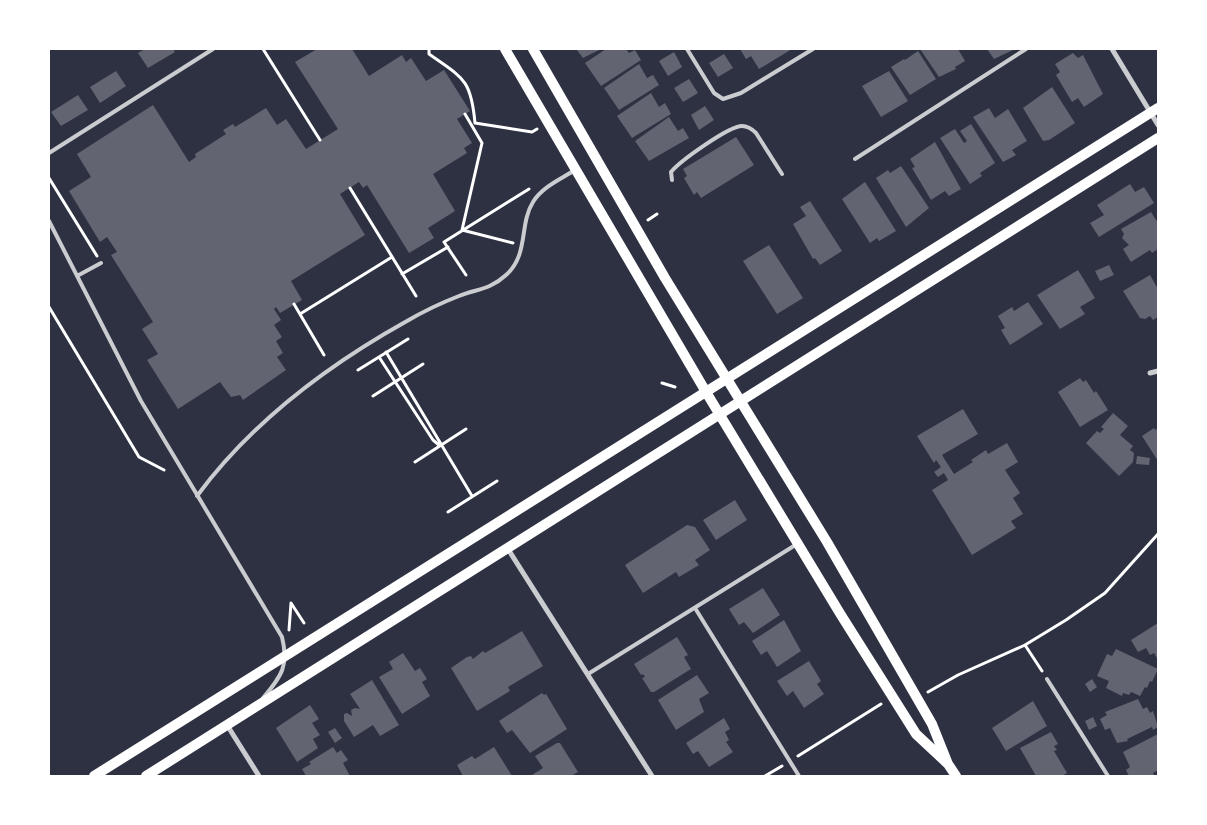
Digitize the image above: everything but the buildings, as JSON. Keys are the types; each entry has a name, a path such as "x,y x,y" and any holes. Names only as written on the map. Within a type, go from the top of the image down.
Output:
{"main road":[{"path":"505,49 720,416 916,734 948,764"},
{"path":"533,49 740,404 827,542 932,724 948,764 956,776"},
{"path":"94,776 1154,111"},
{"path":"146,776 740,404 1158,138"}],"street":[{"path":"1112,49 1154,111 1158,125"},
{"path":"1150,374 1158,371"},
{"path":"508,550 652,776"},
{"path":"227,725 259,776"}],"lane":[{"path":"49,153 213,49"},
{"path":"687,49 714,93 723,99 741,93 813,49"},
{"path":"855,159 1026,49"},
{"path":"672,180 672,172 680,163 731,130 742,126 751,128 756,133 782,174"},
{"path":"197,496 224,462 252,433 328,371 408,320 458,296 490,286 506,276 518,258 532,204 546,188 575,170"},
{"path":"49,221 119,361 282,637 286,655 280,679 253,709"},
{"path":"77,276 101,263"},
{"path":"588,674 799,543"},
{"path":"695,608 799,776"},
{"path":"1047,679 1108,776"}],"path":[{"path":"263,49 320,140"},
{"path":"429,49 429,54 463,78 472,96 475,122"},
{"path":"462,230 482,143 465,114"},
{"path":"470,122 532,132 538,128"},
{"path":"49,178 98,256"},
{"path":"466,275 444,242 536,184"},
{"path":"350,188 416,296"},
{"path":"648,220 657,214"},
{"path":"462,230 513,243"},
{"path":"402,274 448,247"},
{"path":"300,314 392,256"},
{"path":"294,304 324,355"},
{"path":"49,307 139,457 164,470"},
{"path":"358,370 408,339"},
{"path":"386,352 438,438 440,446"},
{"path":"379,357 472,496"},
{"path":"372,396 423,364"},
{"path":"662,382 675,387"},
{"path":"415,462 466,430"},
{"path":"448,512 497,481"},
{"path":"925,694 958,676 1025,645 1105,593 1158,534"},
{"path":"288,633 292,603 304,623"},
{"path":"1025,645 1047,679"},
{"path":"800,755 880,704"},
{"path":"765,776 782,766"}]}
